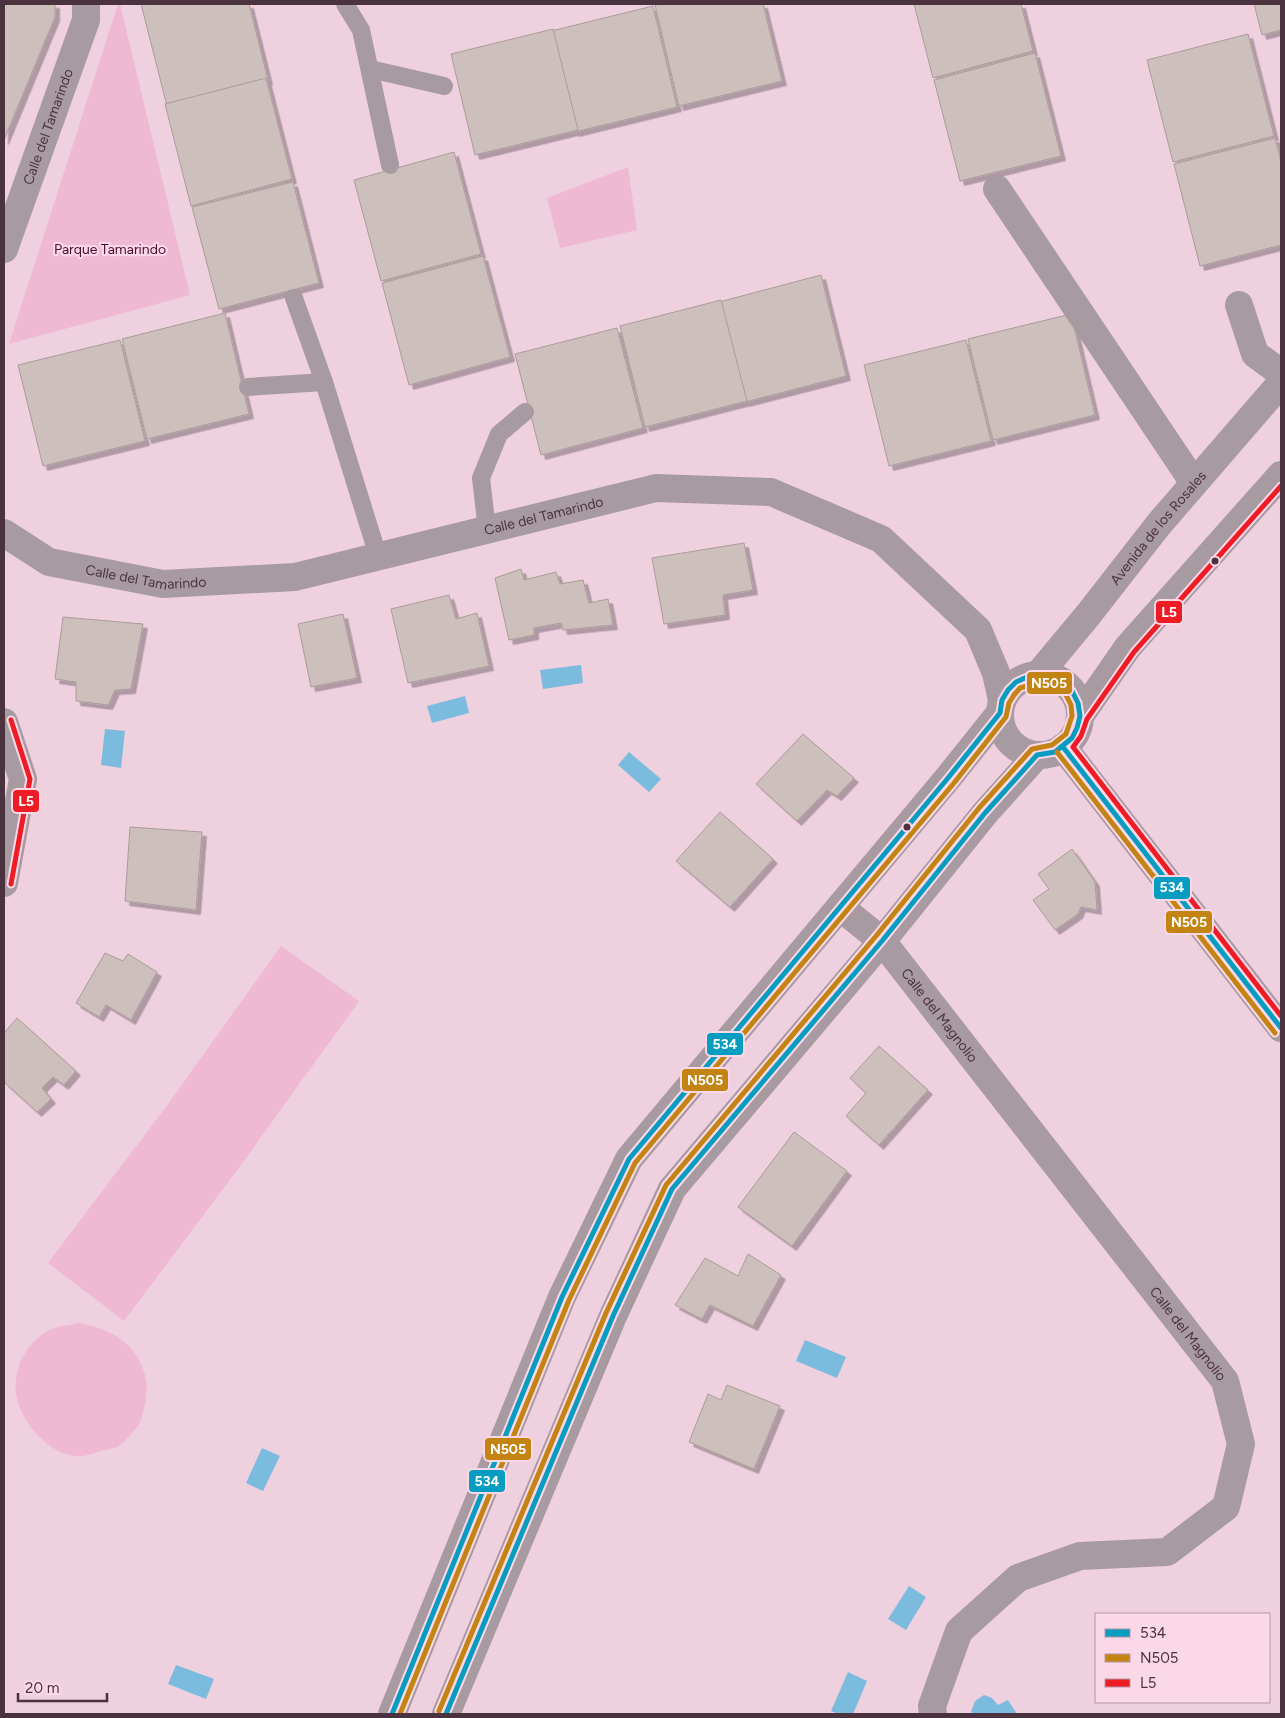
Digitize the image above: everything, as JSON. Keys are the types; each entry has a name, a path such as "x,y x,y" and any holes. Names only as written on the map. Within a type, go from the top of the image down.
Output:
{"street":[{"name":"Calle del Tamarindo","path":"4,249 86,20 86,4"},
{"path":"997,189 1194,483"},
{"path":"1239,305 1255,354 1281,372"},
{"name":"Avenida de los Rosales","path":"1038,675 1088,615 1158,524 1281,383"},
{"path":"1001,707 1001,725 1006,737 1014,746 1025,752 1037,755 1055,752 1063,747 1072,738 1080,716 1128,647 1281,475"},
{"name":"Calle del Tamarindo","path":"4,533 49,562 163,584 295,577 656,488 771,492 881,539 978,630 996,673 1001,707"},
{"path":"392,1714 562,1297 630,1158 948,778 1001,707 1008,690 1016,682 1038,675 1051,676 1063,682 1072,692 1078,703 1080,716"},
{"path":"4,722 23,779 4,883"},
{"path":"1063,747 1281,1028"},
{"path":"446,1714 613,1316 672,1190 882,941 985,813 1037,755"},
{"name":"Calle del Magnolio","path":"840,907 882,941 1225,1381 1242,1444 1226,1507 1167,1552 1080,1556 1018,1578 959,1630 932,1706 933,1714"}],"lane":[{"path":"345,4 361,30 390,165"},
{"path":"370,69 444,86"},
{"path":"294,298 324,382 378,556"},
{"path":"248,387 324,382"},
{"path":"487,530 481,478 499,434 525,412"}],"green space":[{"name":"Parque Tamarindo","path":"118,4 120,4 190,295 9,344"},
{"path":"628,167 637,230 560,248 547,198"},
{"path":"281,946 359,1001 244,1161 124,1321 48,1263 168,1104"},
{"path":"79,1323 112,1334 131,1348 143,1368 147,1390 140,1421 124,1441 115,1448 88,1455 75,1456 54,1449 36,1434 18,1403 16,1384 19,1365 34,1341 49,1330"}],"water":[{"path":"581,665 583,683 543,689 540,670"},
{"path":"465,696 469,713 432,723 427,706"},
{"path":"105,729 125,731 121,768 101,765"},
{"path":"629,752 661,779 649,792 618,765"},
{"path":"805,1340 846,1357 837,1378 796,1361"},
{"path":"262,1448 280,1456 263,1491 246,1483"},
{"path":"909,1586 926,1597 906,1630 888,1619"},
{"path":"176,1665 214,1679 206,1699 168,1684"},
{"path":"848,1672 867,1681 853,1714 838,1714 831,1711"},
{"path":"984,1695 992,1698 998,1705 1008,1700 1017,1714 973,1714 971,1712 975,1701"}],"building":[{"path":"4,4 55,4 55,17 4,140"},
{"path":"141,4 249,4 268,80 167,106"},
{"path":"763,4 782,81 679,106 655,5"},
{"path":"914,4 1021,4 1033,51 933,78"},
{"path":"1254,4 1281,4 1281,30 1262,35"},
{"path":"653,6 677,107 575,132 551,31"},
{"path":"553,29 578,130 475,155 451,54"},
{"path":"1248,34 1274,136 1173,162 1147,60"},
{"path":"1035,53 1061,156 960,181 934,80"},
{"path":"266,78 292,179 191,206 165,104"},
{"path":"1275,138 1281,162 1281,245 1200,266 1174,164"},
{"path":"454,152 481,254 381,281 354,180"},
{"path":"293,182 319,283 219,309 192,207"},
{"path":"483,256 510,357 409,385 382,283"},
{"path":"821,275 846,376 745,402 719,302"},
{"path":"721,300 747,401 645,427 620,326"},
{"path":"225,313 249,414 147,439 122,339"},
{"path":"1071,314 1095,415 993,440 968,339"},
{"path":"617,328 643,428 541,455 515,354"},
{"path":"120,340 145,441 43,466 18,365"},
{"path":"966,340 991,441 889,466 864,365"},
{"path":"744,543 753,590 723,595 725,615 664,624 652,558"},
{"path":"521,569 524,580 556,572 560,584 583,580 589,603 608,599 613,625 563,630 561,623 534,628 534,635 509,640 495,578"},
{"path":"449,595 456,619 477,613 489,666 408,683 391,609"},
{"path":"343,614 357,678 311,687 298,624"},
{"path":"63,617 143,624 131,689 115,690 108,705 76,701 76,682 55,679"},
{"path":"803,734 854,778 837,796 827,790 797,821 756,784"},
{"path":"720,812 773,859 730,907 676,861"},
{"path":"130,827 202,832 196,910 125,901"},
{"path":"1072,849 1095,882 1097,910 1081,907 1078,914 1055,930 1033,900 1049,889 1038,874"},
{"path":"105,953 123,961 128,954 157,972 131,1020 106,1005 99,1017 76,1003"},
{"path":"17,1018 76,1071 64,1085 53,1077 42,1088 51,1099 37,1112 4,1082 4,1033"},
{"path":"879,1046 928,1090 879,1145 846,1116 866,1093 850,1078"},
{"path":"794,1132 847,1171 792,1246 738,1207"},
{"path":"748,1254 781,1275 753,1326 710,1305 702,1319 675,1305 705,1258 738,1276"},
{"path":"727,1385 780,1406 754,1469 689,1442 708,1394 721,1400"}],"transit line":[{"name":"L5","path":"1281,486 1134,652 1087,719 1081,736 1073,747 1281,1016"},
{"name":"534","path":"392,1714 562,1297 629,1159 948,778 1000,713 1002,700 1008,690 1016,682 1038,675 1051,676 1063,682 1072,691 1078,703 1080,716 1072,738 1055,752 1037,755 985,813 882,941 672,1189 613,1316 446,1714"},
{"name":"N505","path":"400,1714 569,1300 635,1163 954,783 1006,717 1009,703 1020,688 1038,683 1049,683 1059,688 1066,695 1071,705 1072,716 1066,734 1052,745 1032,749 979,808 876,936 666,1185 606,1313 439,1711"},
{"name":"L5","path":"11,720 30,779 11,884"},
{"name":"534","path":"1063,747 1281,1028"},
{"name":"N505","path":"1057,752 1275,1033"}]}
